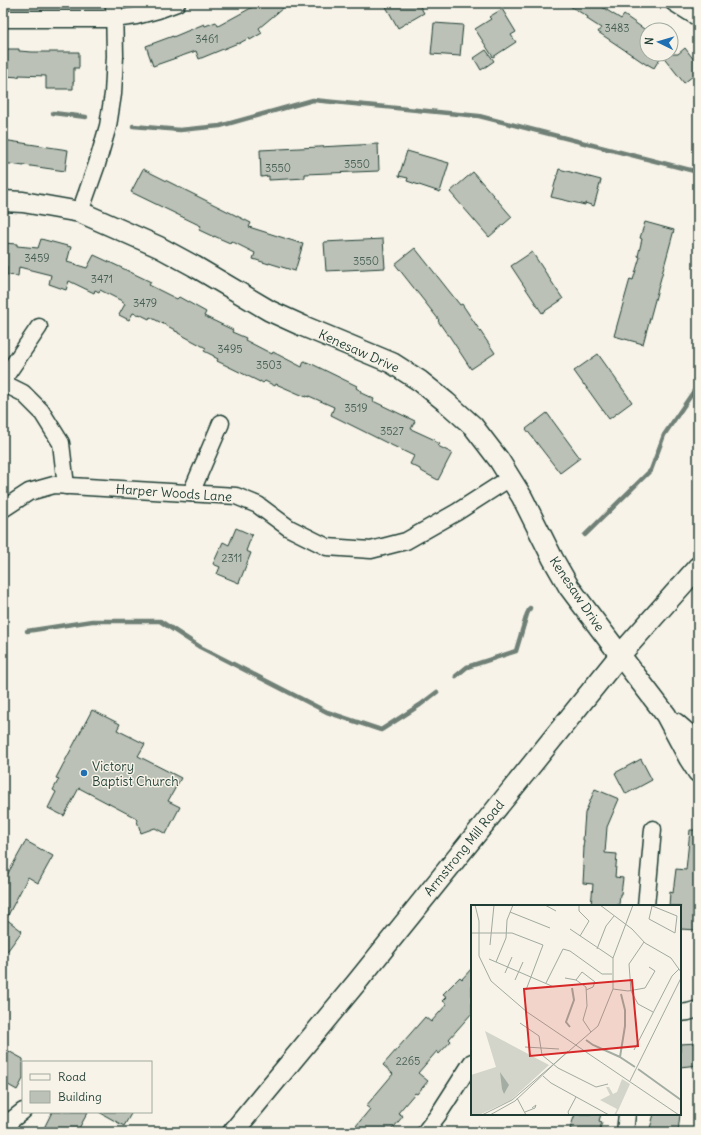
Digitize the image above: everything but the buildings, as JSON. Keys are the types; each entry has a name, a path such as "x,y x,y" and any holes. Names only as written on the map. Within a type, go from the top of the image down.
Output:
{"street":[{"path":"80,212 97,164 108,126 113,94 115,56 114,3"},
{"path":"3,19 114,19 144,14 177,3"},
{"path":"674,3 698,18"},
{"name":"Kenesaw Drive","path":"3,201 23,202 80,212 159,247 270,311 392,363 420,381 446,402 473,426 499,460 522,497 553,559 570,587 666,715 698,772"},
{"path":"39,327 3,382 22,393 41,411 61,444 66,486"},
{"path":"191,493 221,423"},
{"name":"Harper Woods Lane","path":"3,509 29,492 54,485 236,496 258,505 289,528 327,547 371,550 406,541 458,512 510,478"},
{"name":"Armstrong Mill Road","path":"233,1132 357,982 620,655 698,567"},
{"name":"Kenesaw Drive","path":"666,715 698,743"},
{"path":"646,905 653,829"},
{"path":"681,1013 698,1009"},
{"path":"425,1132 471,1064"},
{"path":"7,1124 22,1112"},
{"path":"625,1132 627,1115"}],"waterway":[{"path":"133,126 180,130 220,126 313,100 479,116 698,172"},
{"path":"53,113 86,117"},
{"path":"585,535 651,470 664,435 698,385"},
{"path":"456,676 467,667 516,651 530,608"},
{"path":"27,631 92,621 160,621 200,647 327,712 381,730 420,705 437,692"}],"place":[{"name":"Victory Baptist Church","path":"84,773"}]}
